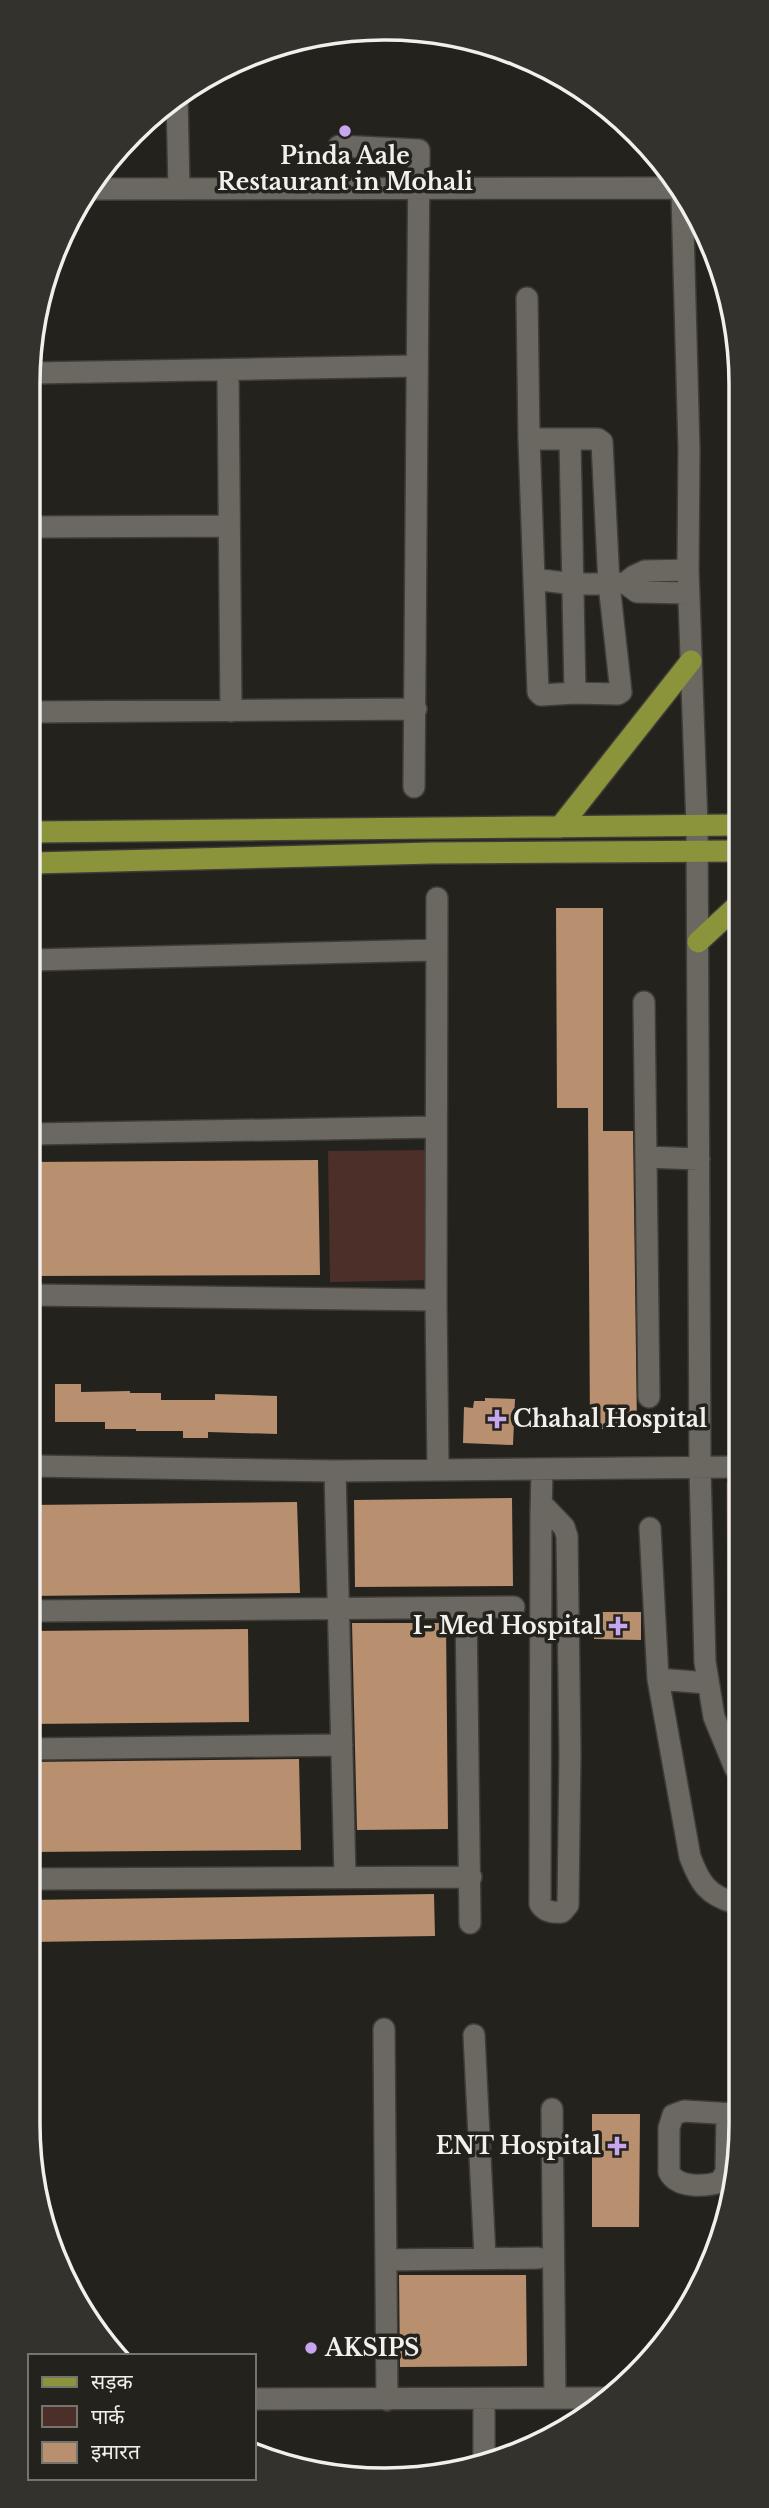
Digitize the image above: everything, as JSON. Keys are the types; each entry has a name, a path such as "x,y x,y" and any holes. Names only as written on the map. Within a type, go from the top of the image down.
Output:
{"main road":[{"path":"560,827 691,661"},
{"path":"40,832 729,825"},
{"path":"40,863 432,853 729,851"},
{"path":"698,942 729,913"}],"street":[{"path":"177,109 179,189"},
{"path":"339,146 419,150 414,787"},
{"path":"101,189 667,188"},
{"path":"682,211 689,449 688,570 697,826 700,1468 707,1683 714,1717 729,1754"},
{"path":"527,298 529,439 538,692 541,695 618,694 621,692 617,584 602,442 598,439 529,439"},
{"path":"41,373 416,366"},
{"path":"228,370 231,711"},
{"path":"570,440 575,693"},
{"path":"40,527 229,526"},
{"path":"617,584 646,571 688,570"},
{"path":"534,579 573,584 617,584 637,592 689,593"},
{"path":"40,712 416,709"},
{"path":"437,898 436,1300 439,1469"},
{"path":"40,960 436,950"},
{"path":"644,1002 649,1397"},
{"path":"40,1134 436,1126"},
{"path":"646,1157 699,1159"},
{"path":"40,1295 436,1300"},
{"path":"40,1466 335,1471 729,1468"},
{"path":"542,1469 540,1904 554,1913 562,1912 568,1905 570,1740 567,1536 564,1527 542,1504"},
{"path":"335,1471 345,1877"},
{"path":"650,1528 658,1679 690,1857 698,1879 711,1894 729,1901"},
{"path":"40,1611 514,1607"},
{"path":"466,1608 470,1923"},
{"path":"658,1679 707,1683"},
{"path":"40,1749 342,1745"},
{"path":"40,1879 471,1877"},
{"path":"384,2029 387,2400"},
{"path":"474,2035 485,2257"},
{"path":"552,2109 555,2398"},
{"path":"386,2260 538,2258"},
{"path":"256,2399 593,2398"},
{"path":"484,2400 484,2453"}],"green space":[{"path":"434,1150 436,1280 330,1282 328,1151"},
{"path":"726,1483 729,1483 729,1627"}],"building":[{"path":"556,908 603,908 603,1131 633,1131 637,1429 590,1429 588,1108 557,1108"},
{"path":"318,1160 320,1275 40,1276 40,1162"},
{"path":"55,1384 81,1384 81,1392 161,1393 161,1400 215,1400 215,1394 277,1396 277,1434 208,1432 208,1438 183,1438 183,1431 105,1429 105,1422 55,1422"},
{"path":"485,1398 515,1399 513,1445 463,1443 464,1407 473,1408 474,1401 485,1401"},
{"path":"512,1498 513,1586 355,1587 354,1500"},
{"path":"297,1502 300,1593 40,1596 40,1505"},
{"path":"594,1612 641,1612 641,1640 594,1639"},
{"path":"352,1623 446,1623 448,1829 357,1830"},
{"path":"248,1629 249,1722 40,1724 40,1631"},
{"path":"299,1759 301,1850 40,1852 40,1762"},
{"path":"434,1894 435,1936 40,1942 40,1900"},
{"path":"592,2114 640,2114 639,2227 592,2227"},
{"path":"399,2275 526,2275 527,2366 400,2367"}],"place":[{"name":"Pinda Aale Restaurant in Mohali","path":"345,131"},
{"name":"Chahal Hospital","path":"497,1419"},
{"name":"I- Med Hospital","path":"618,1626"},
{"name":"ENT Hospital","path":"617,2146"},
{"name":"AKSIPS","path":"311,2348"}]}
